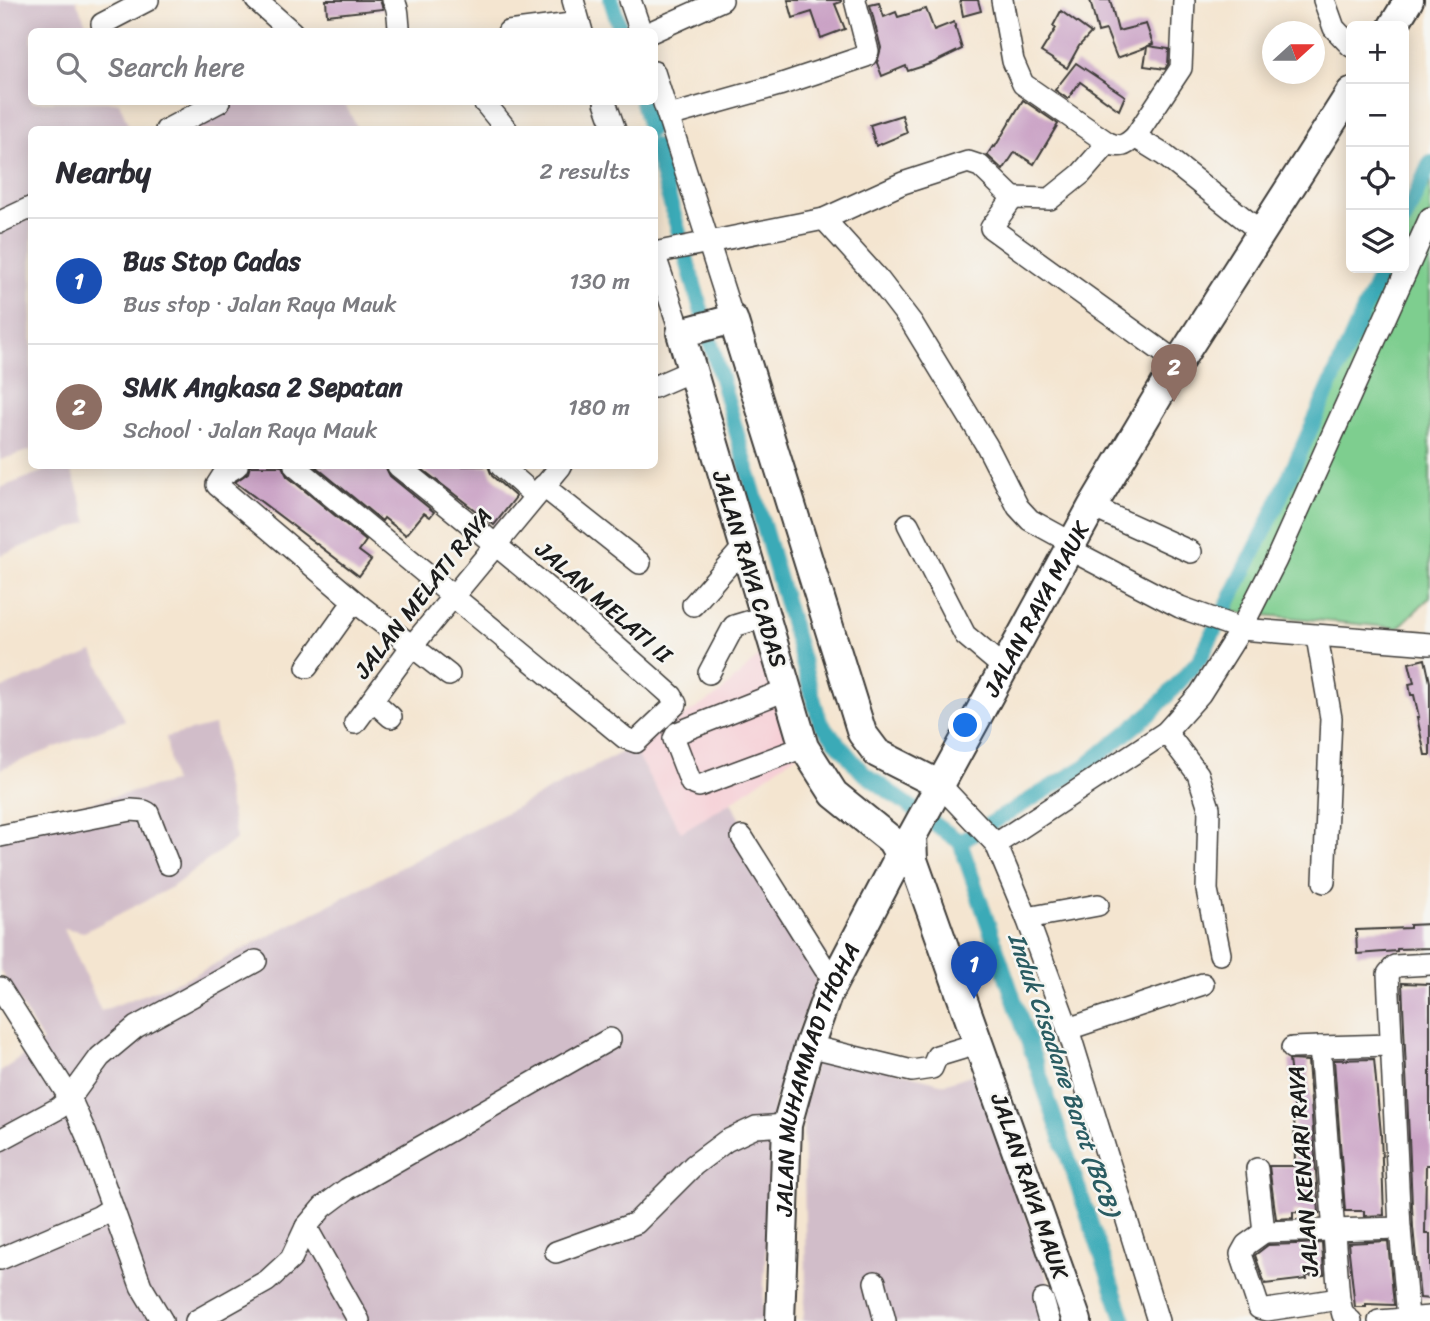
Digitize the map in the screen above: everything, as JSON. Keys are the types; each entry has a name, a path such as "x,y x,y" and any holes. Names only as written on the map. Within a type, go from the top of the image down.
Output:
{"main road":[{"path":"1396,21 1409,0"},
{"name":"JALAN RAYA MAUK","path":"1077,1321 980,1043 905,844 942,791 1003,667 1091,507 1178,363 1346,100"},
{"path":"687,332 728,321 862,733 877,753 942,791"},
{"name":"JALAN RAYA CADAS","path":"687,332 691,370 804,747 834,794 891,840 905,844"},
{"name":"JALAN MUHAMMAD THOHA","path":"780,1321 787,1125 809,1046 837,973 905,844"}],"street":[{"path":"102,24 148,0"},
{"path":"256,0 288,28"},
{"path":"393,0 398,6 399,28"},
{"path":"573,0 580,27"},
{"path":"630,0 640,28"},
{"path":"658,29 722,0"},
{"path":"669,116 779,85 866,56 868,51 855,0"},
{"path":"1002,0 1013,61 1023,84 1108,143 1125,146 1135,137 1181,68 1184,0"},
{"path":"1324,0 1334,28 1346,41"},
{"path":"658,84 728,321"},
{"path":"178,126 214,105"},
{"path":"487,105 505,126"},
{"path":"606,105 614,126"},
{"path":"1135,137 1164,155 1261,232"},
{"path":"660,252 824,219 903,183 968,162 980,166 1013,198 1050,199 1082,174 1108,143"},
{"path":"1013,198 991,228 1178,363"},
{"path":"0,222 28,209"},
{"path":"991,839 1166,732 1200,694 1235,627 1276,560 1430,218"},
{"path":"824,219 912,323 981,436 1018,507 1030,520 1070,546 1188,609 1235,627 1317,637 1430,644"},
{"name":"JALAN RAYA CADAS","path":"660,252 687,332"},
{"path":"658,385 691,370"},
{"path":"232,469 223,474 217,485 354,601 449,675"},
{"path":"299,469 454,596"},
{"name":"JALAN MELATI II","path":"402,469 620,648 676,701 676,704 636,742 625,738 454,596"},
{"path":"506,469 640,564"},
{"name":"JALAN MELATI RAYA","path":"355,723 411,646 558,469"},
{"path":"1091,507 1191,552"},
{"path":"908,524 965,635 1003,667"},
{"path":"693,605 743,548"},
{"path":"307,667 354,601"},
{"path":"709,673 734,626 764,617"},
{"path":"1317,637 1331,718 1324,882"},
{"path":"786,690 677,733 674,738 676,747 691,783 699,786 804,747"},
{"path":"372,700 391,717"},
{"path":"1166,732 1198,774 1209,808 1207,890 1220,954"},
{"path":"942,791 991,839 1027,918 1068,1029 1158,1321"},
{"path":"0,836 131,810 144,811 148,813 168,864"},
{"path":"742,837 825,969 837,973"},
{"path":"1027,918 1098,905"},
{"path":"0,1140 45,1117 70,1098 100,1057 136,1027 256,961"},
{"path":"1379,1321 1424,1318 1400,1228 1390,971 1398,965 1430,964"},
{"path":"1068,1029 1203,984"},
{"path":"0,988 70,1098 141,1286 162,1321"},
{"path":"196,1321 267,1281 291,1259 306,1227 323,1207 347,1189 610,1039"},
{"path":"809,1046 912,1071 932,1068 937,1056 980,1043"},
{"name":"JALAN KENARI RAYA","path":"1345,1313 1333,1229 1320,1047 1391,1045"},
{"path":"1292,1048 1320,1047"},
{"path":"556,1252 636,1223 686,1172 726,1142 755,1127 787,1125"},
{"path":"1257,1169 1264,1232"},
{"path":"0,1259 98,1217 112,1208"},
{"path":"306,1227 359,1321"},
{"path":"1345,1313 1259,1308 1241,1254 1245,1245 1264,1232 1400,1228"},
{"path":"875,1282 885,1321"},
{"path":"1043,1300 1049,1321"}],"shaded area":[{"path":"0,0 76,0 88,28 28,28 28,105 120,105 129,126 28,126 28,451 0,460"},
{"path":"225,105 346,105 356,126 185,126"},
{"path":"49,469 71,469 88,522 0,555 0,488"},
{"path":"778,638 809,745 731,802 681,833 632,747 718,695"},
{"path":"93,652 125,720 0,769 0,689"},
{"path":"214,725 236,839 172,887 84,932 64,928 101,1011 192,976 632,747 681,832 731,802 790,907 826,953 774,1102 762,1321 0,1321 0,1072 43,1042 0,970 0,825 173,782 166,737"},
{"path":"819,1051 944,1084 979,1072 1061,1321 803,1321 806,1289 803,1108"}],"green space":[{"path":"1430,172 1430,597 1398,628 1232,612 1385,273 1409,273 1409,219"}],"building":[{"path":"326,0 380,0 383,9 327,15"},
{"path":"788,0 841,0 835,4 845,29 821,38 812,12 793,18"},
{"path":"960,0 978,0 981,11 963,16"},
{"path":"1090,0 1110,0 1118,31 1146,24 1153,44 1148,46 1169,49 1165,69 1144,66 1147,47 1117,58 1106,30 1098,32"},
{"path":"879,3 884,17 896,12 898,17 926,9 934,30 954,22 962,49 933,63 908,71 906,66 882,76 877,63 881,48 870,5"},
{"path":"1061,11 1091,33 1079,46 1067,68 1041,52 1056,28 1053,26"},
{"path":"1076,63 1125,96 1119,110 1080,82 1068,99 1055,90"},
{"path":"1023,100 1058,124 1034,164 1015,152 1003,170 987,155 993,146 995,147"},
{"path":"902,115 907,133 876,146 870,125"},
{"path":"249,469 284,469 287,476 366,541 359,551 371,560 359,576 235,482 248,473"},
{"path":"319,469 386,469 390,476 434,512 430,517 424,513 406,535 384,518 382,521"},
{"path":"422,469 489,469 492,476 516,497 494,525"},
{"path":"1425,659 1430,682 1430,755 1425,755 1419,717 1409,684 1414,683 1409,663"},
{"path":"1430,924 1430,948 1357,954 1356,930 1410,928 1410,925"},
{"path":"1402,983 1430,984 1430,1165 1426,1165 1425,1234 1430,1234 1430,1299 1420,1298 1413,1227"},
{"path":"1374,1059 1381,1134 1384,1215 1364,1216 1364,1211 1345,1211 1334,1060"},
{"path":"1289,1060 1308,1061 1319,1213 1293,1212 1293,1218 1276,1219 1269,1166 1295,1166 1294,1101"},
{"path":"1388,1241 1394,1305 1366,1304 1366,1307 1355,1307 1348,1243"},
{"path":"1322,1243 1324,1275 1265,1284 1255,1255 1268,1245"}],"waterway":[{"path":"611,0 620,28"},
{"path":"643,105 649,126"},
{"path":"658,160 820,722 862,772 960,842"},
{"path":"1409,210 1430,163"},
{"path":"960,842 1086,766 1154,710 1200,659 1267,526 1381,273"},
{"name":"Induk Cisadane Barat (BCB)","path":"960,842 1124,1321"}],"place":[{"name":"SMK Angkasa 2 Sepatan","path":"1174,402"},
{"name":"Bus Stop Cadas","path":"974,999"}]}
